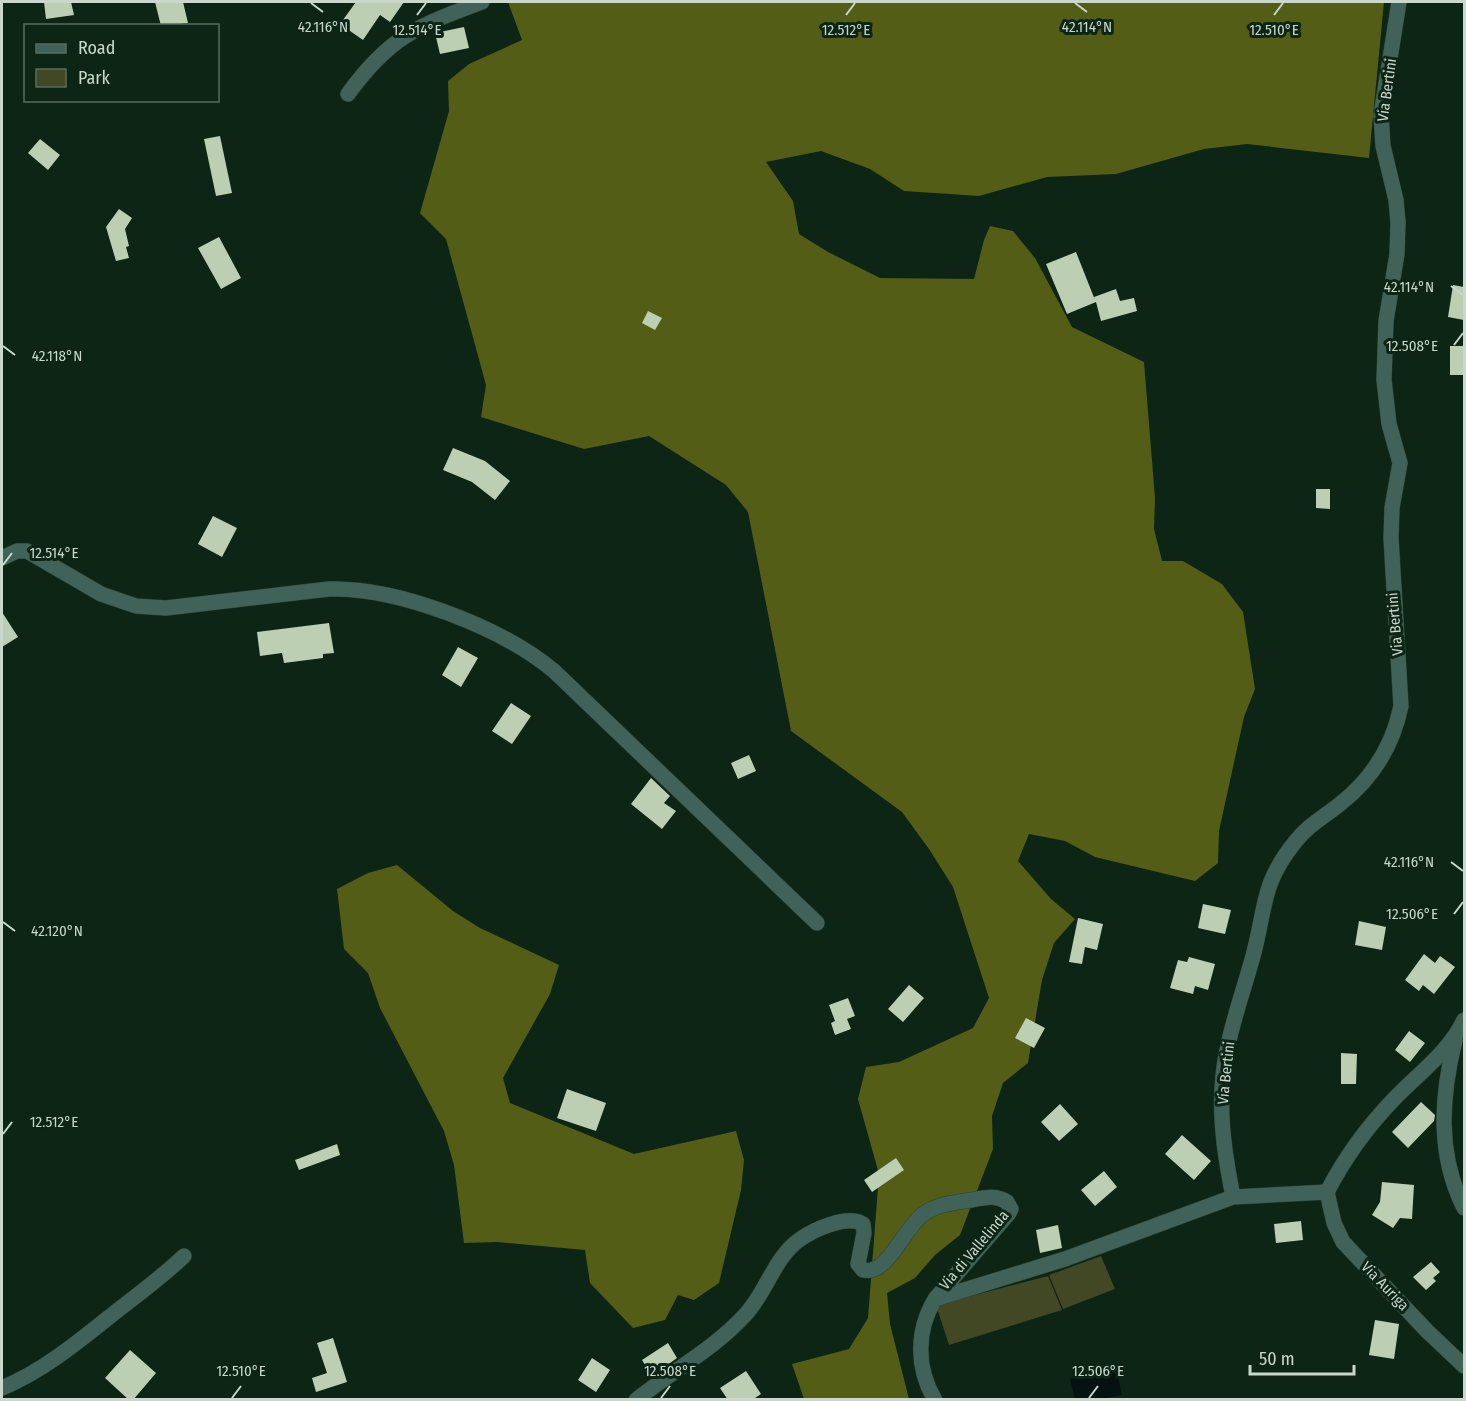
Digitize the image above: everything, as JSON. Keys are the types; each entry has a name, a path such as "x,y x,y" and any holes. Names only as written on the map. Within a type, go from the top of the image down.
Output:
{"street":[{"path":"348,94 377,57 403,35 433,20 482,2"},
{"name":"Via Bertini","path":"1233,1197 1224,1143 1223,1072 1233,1023 1254,953 1261,910 1269,883 1284,857 1307,828 1348,797 1383,756 1395,731 1401,706 1391,538 1392,508 1400,463 1389,424 1384,380 1386,321 1397,254 1398,222 1396,200 1383,146 1381,116 1399,2"},
{"path":"2,558 17,551 27,551 101,594 144,607 165,608 329,589 353,589 386,595 477,624 522,648 554,671 818,923"},
{"path":"1464,1020 1455,1040 1446,1083 1444,1142 1449,1167 1464,1208"},
{"path":"1327,1192 1343,1161 1373,1121 1455,1040"},
{"name":"Via di Vallelinda","path":"934,1299 1065,1259 1233,1197 1327,1192"},
{"name":"Via Auriga","path":"1327,1192 1334,1223 1344,1242 1427,1331 1464,1366"},
{"name":"Via di Vallelinda","path":"636,1400 718,1341 738,1323 761,1297 787,1253 804,1237 826,1227 858,1221 863,1224 864,1230 858,1264 862,1270 872,1271 885,1263 911,1227 931,1209 992,1197 1007,1202 1011,1209 1009,1214 934,1299"},
{"path":"2,1388 29,1375 75,1345 158,1281 184,1256"},
{"path":"934,1299 926,1320 920,1348 924,1377 935,1400"}],"green space":[{"path":"508,2 1384,2 1369,158 1247,144 1204,149 1116,174 1047,177 979,196 904,191 870,169 821,151 766,162 793,201 799,234 828,252 880,278 974,279 990,226 1013,231 1035,258 1072,327 1144,362 1155,498 1154,529 1162,561 1183,561 1222,584 1243,612 1255,689 1244,717 1219,831 1218,863 1195,881 1095,857 1065,841 1029,834 1018,861 1051,899 1075,919 1054,943 1042,980 1028,1063 1003,1083 992,1116 993,1149 960,1235 935,1255 915,1278 887,1293 890,1324 909,1399 804,1399 792,1364 849,1349 868,1318 879,1174 858,1099 866,1067 899,1062 973,1028 989,998 953,887 902,812 791,731 748,512 726,485 649,436 584,449 481,417 486,385 446,239 420,213 449,111 448,81 469,64 522,40"},
{"path":"397,865 453,911 480,928 559,965 550,994 503,1078 510,1103 634,1154 736,1131 744,1160 741,1190 719,1283 694,1300 678,1295 665,1320 633,1328 590,1283 585,1250 497,1242 464,1243 454,1165 444,1131 380,1008 368,973 344,949 337,889 368,873"},
{"path":"1101,1256 1115,1289 1063,1309 1049,1275"},
{"path":"1048,1276 1062,1310 949,1345 936,1305"}],"shaded area":[{"path":"1116,1368 1122,1395 1101,1399 1075,1399 1070,1379"}],"building":[{"path":"44,2 71,2 74,15 46,19"},
{"path":"155,2 183,2 188,23 160,24"},
{"path":"356,2 404,2 390,22 380,15 363,40 340,24"},
{"path":"464,27 469,48 440,54 435,33"},
{"path":"220,136 232,193 216,196 204,139"},
{"path":"40,139 60,155 48,170 28,153"},
{"path":"119,209 132,218 125,229 129,258 116,261 106,227"},
{"path":"219,237 241,278 221,289 198,248"},
{"path":"1076,252 1095,300 1094,297 1116,289 1120,301 1134,298 1137,311 1101,321 1096,302 1067,314 1046,264"},
{"path":"1453,285 1464,287 1464,320 1448,317"},
{"path":"648,311 662,318 655,330 642,323"},
{"path":"1450,346 1464,346 1464,375 1450,375"},
{"path":"453,448 485,461 510,481 495,500 472,482 443,470"},
{"path":"1316,489 1330,489 1330,509 1316,508"},
{"path":"213,516 237,528 222,557 198,544"},
{"path":"2,612 18,637 2,647"},
{"path":"329,623 334,653 323,654 323,658 284,663 282,653 260,656 257,632"},
{"path":"458,647 478,658 461,687 442,675"},
{"path":"511,703 531,716 512,744 492,731"},
{"path":"749,755 756,771 738,779 731,763"},
{"path":"651,778 670,796 664,803 676,811 662,829 631,804"},
{"path":"1203,904 1231,910 1225,934 1198,928"},
{"path":"1078,918 1103,924 1097,950 1085,947 1082,964 1069,962"},
{"path":"1359,921 1386,927 1382,950 1355,945"},
{"path":"1424,954 1435,963 1440,956 1455,967 1434,994 1423,985 1419,991 1405,980"},
{"path":"1189,957 1215,964 1208,990 1195,986 1193,994 1170,988 1178,960 1187,962"},
{"path":"909,985 924,998 903,1022 888,1009"},
{"path":"848,998 855,1016 847,1019 851,1029 835,1035 831,1023 835,1021 829,1005"},
{"path":"1026,1018 1045,1028 1034,1048 1015,1038"},
{"path":"1409,1031 1425,1043 1410,1062 1395,1050"},
{"path":"1341,1053 1357,1054 1356,1084 1341,1084"},
{"path":"567,1089 606,1103 596,1131 557,1118"},
{"path":"1421,1102 1435,1115 1434,1121 1408,1148 1392,1132"},
{"path":"1060,1104 1078,1124 1059,1141 1041,1122"},
{"path":"1182,1135 1211,1161 1194,1180 1165,1154"},
{"path":"337,1144 340,1155 299,1170 295,1160"},
{"path":"896,1158 904,1170 872,1192 864,1180"},
{"path":"1104,1171 1117,1187 1095,1206 1081,1190"},
{"path":"1382,1182 1414,1185 1412,1219 1400,1218 1393,1228 1372,1215 1380,1202"},
{"path":"1301,1221 1303,1240 1276,1243 1274,1224"},
{"path":"1058,1225 1062,1248 1040,1253 1036,1230"},
{"path":"1431,1262 1440,1272 1433,1278 1436,1281 1426,1290 1413,1277"},
{"path":"1375,1320 1399,1324 1394,1359 1369,1355"},
{"path":"333,1338 347,1382 316,1392 312,1378 327,1373 317,1343"},
{"path":"668,1343 677,1358 652,1376 642,1360"},
{"path":"130,1350 156,1373 133,1400 129,1400 105,1378"},
{"path":"592,1358 610,1370 596,1392 578,1380"},
{"path":"746,1371 761,1394 752,1400 728,1400 720,1388"}]}
